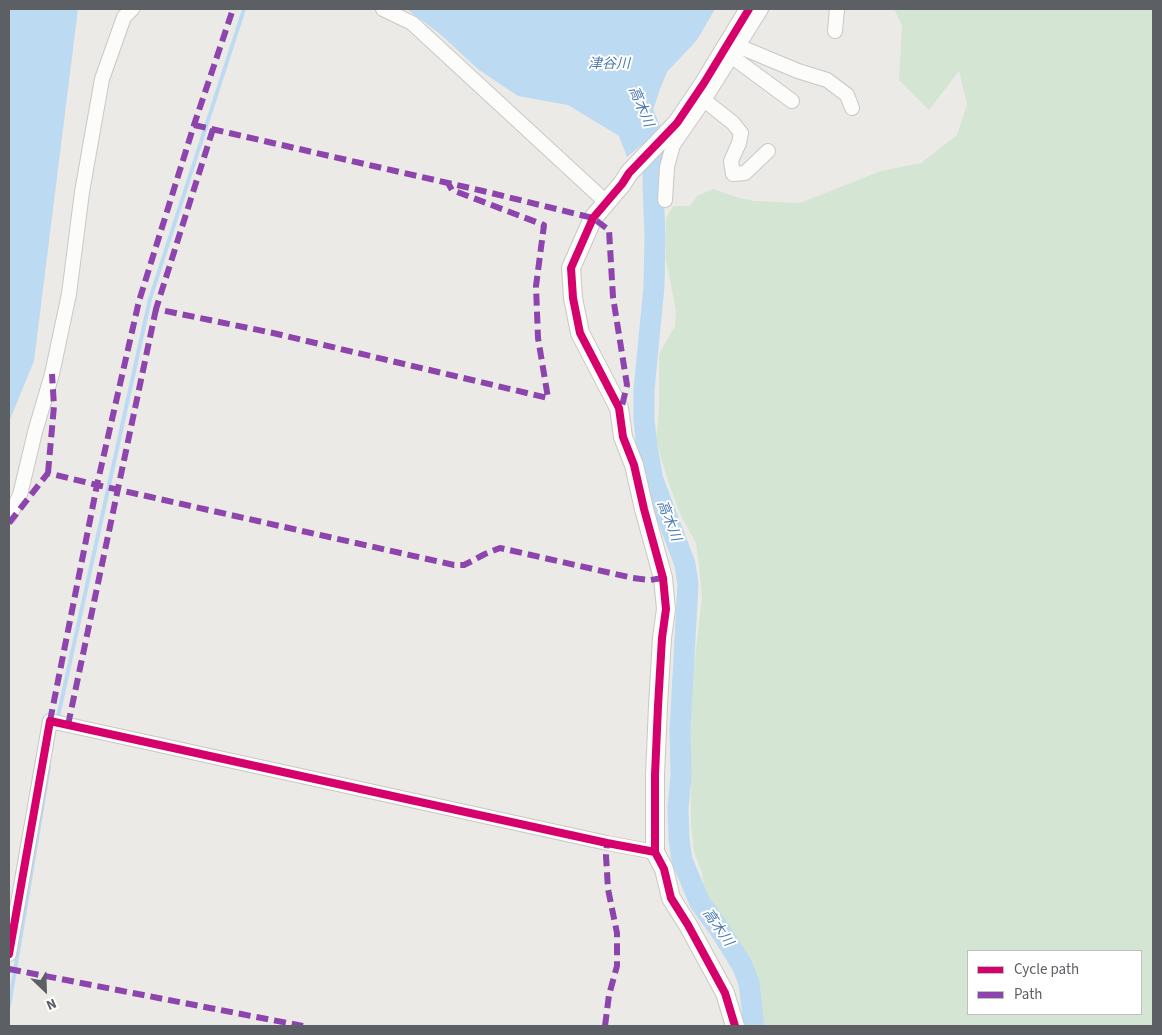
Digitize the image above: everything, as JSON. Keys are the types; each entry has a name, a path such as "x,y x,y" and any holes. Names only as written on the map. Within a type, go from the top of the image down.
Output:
{"street":[{"path":"9,517 20,495 35,432 52,374 68,302 82,192 102,79 124,17 132,9"},
{"path":"384,9 412,23 606,202"},
{"path":"735,1026 725,993 671,898 664,869 655,852 655,775 658,706 662,638 666,609 663,578 634,464 623,437 619,408 580,333 573,298 571,268 593,218 629,173 677,123 749,9"},
{"path":"664,200 667,167 673,145 704,100 761,9"},
{"path":"834,31 837,9"},
{"path":"734,51 792,101"},
{"path":"734,51 827,80 847,95 852,108"},
{"path":"704,100 733,123 741,133 731,161 733,174 745,173 768,151"},
{"path":"9,954 50,721 606,843 655,852"}],"green space":[{"path":"894,9 1153,9 1153,1026 765,1026 746,954 722,916 705,894 702,873 694,852 691,825 690,710 702,597 699,565 696,543 681,516 656,441 659,407 659,354 675,326 676,311 666,260 666,218 673,206 690,206 697,196 713,189 754,201 800,203 881,171 921,163 957,135 967,104 959,71 929,110 899,80 902,25"}],"water":[{"path":"9,9 78,9 34,361 9,422"},
{"name":"津谷川","path":"407,9 715,9 697,40 667,72 653,110 651,137 627,157 619,136 568,105 518,96 479,70 440,34"}],"waterway":[{"path":"57,721 150,299 244,9"},
{"name":"高木川","path":"640,105 654,139 654,286 644,390 644,419 653,480 685,564 688,585 680,730 679,839 682,860 700,903 742,965 749,983 754,1026"},
{"path":"9,1006 49,767"}],"marked path":[{"path":"50,721 97,485 139,301 194,125 233,9"},
{"path":"194,125 593,218 609,230 613,297 627,385 621,410"},
{"path":"213,129 156,309 273,333 548,398 538,338 536,286 544,225 452,190 448,183"},
{"path":"68,725 156,309"},
{"path":"48,473 54,406 52,374"},
{"path":"9,523 48,473 454,565 464,565 500,548 633,578 650,580 663,578"},
{"path":"605,1026 609,995 617,966 617,933 608,889 607,843"},
{"path":"9,969 303,1026"}],"cycle path":[{"path":"735,1026 725,993 671,898 664,869 655,852 655,775 658,706 662,638 666,609 663,578 634,465 623,437 619,408 580,333 573,298 571,268 593,218 629,173 677,123 749,9"},
{"path":"9,954 50,721 655,852"}]}
